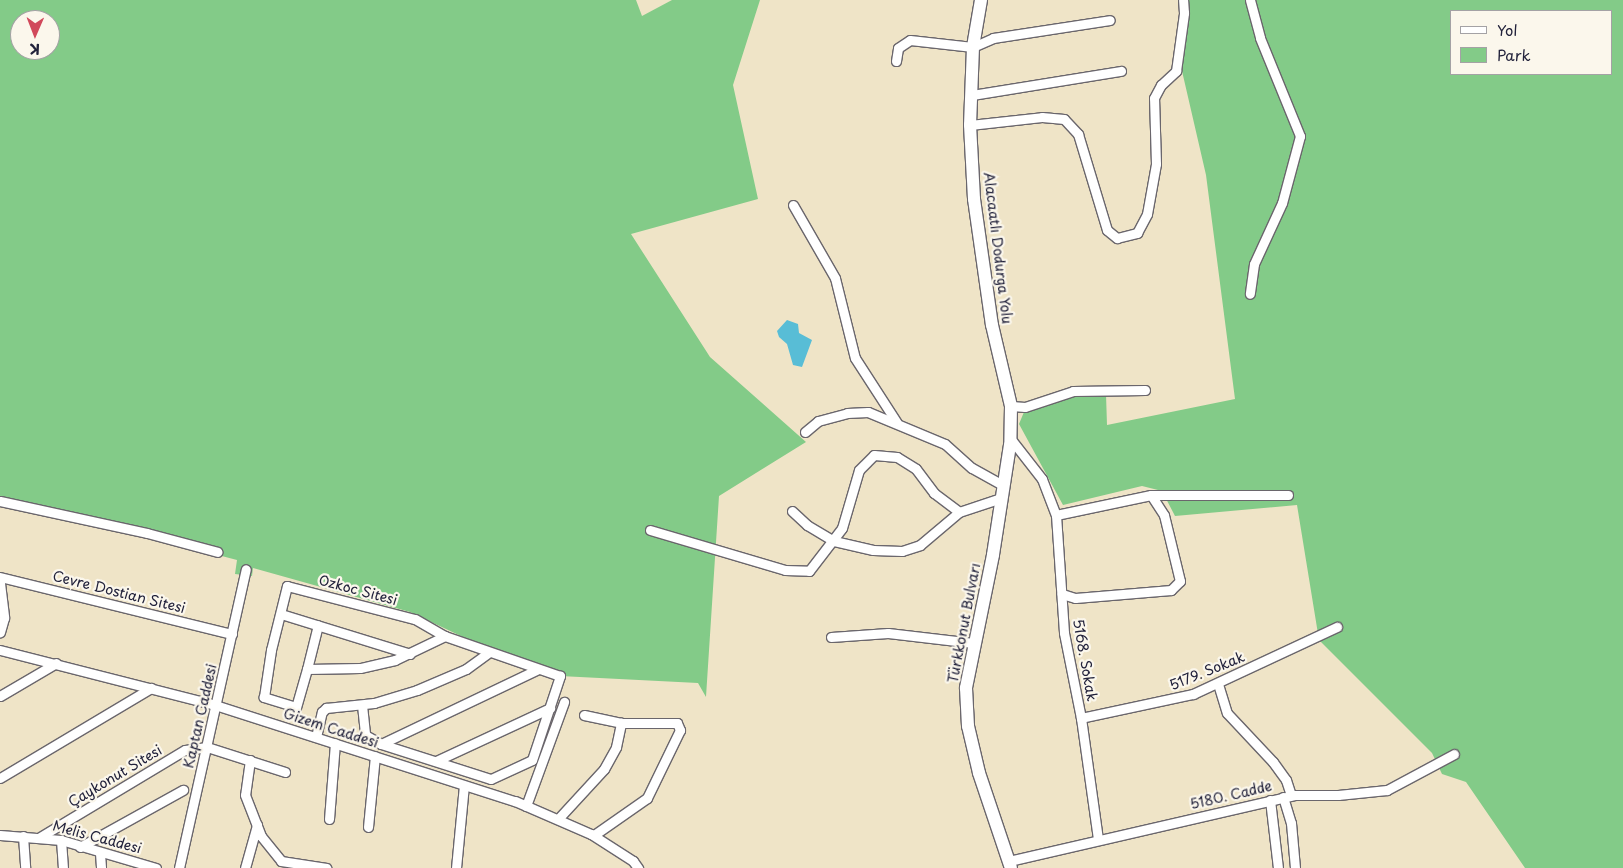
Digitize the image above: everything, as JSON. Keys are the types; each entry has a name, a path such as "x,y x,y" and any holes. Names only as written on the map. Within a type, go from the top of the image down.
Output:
{"street":[{"name":"Alacaatlı Dodurga Yolu","path":"981,0 973,47 970,125 974,199 992,325 1011,406 1010,438"},
{"path":"970,125 1042,116 1064,119 1078,134 1107,230 1117,238 1137,233 1147,214 1156,164 1154,98 1161,85 1176,71 1184,13 1183,0"},
{"path":"1250,0 1260,38 1300,136 1282,203 1254,264 1250,294"},
{"path":"896,61 898,48 910,40 973,47 993,38 1110,20"},
{"path":"972,95 1120,72"},
{"path":"793,204 835,278 855,358 897,423"},
{"path":"1011,406 1025,407 1073,391 1145,390"},
{"path":"792,511 807,525 834,541 873,550 902,551 920,545 959,512 1002,491 945,444 868,412 847,413 818,421 805,432"},
{"name":"Türkkonut Bulvarı","path":"1010,438 993,555 973,643 966,688 968,726 979,773 1010,864"},
{"name":"5168. Sokak","path":"1010,438 1042,480 1056,515 1064,633 1081,718 1098,839"},
{"path":"650,530 785,570 810,571 834,541 846,516 859,470 874,455 897,458 916,470 934,493 959,512"},
{"path":"1056,515 1151,495 1288,495"},
{"path":"1062,594 1075,598 1171,590 1180,581 1164,515 1151,495"},
{"path":"0,501 147,532 218,552"},
{"name":"Kaptan Caddesi","path":"179,868 246,569"},
{"name":"Cevre Dostian Sitesi","path":"0,577 232,634"},
{"path":"0,583 4,618 0,632"},
{"name":"Ozkoc Sitesi","path":"307,669 296,707 264,697 287,586 415,619 445,636 488,653 560,676 532,760 491,779 381,744 366,735 362,705"},
{"path":"280,614 410,654"},
{"path":"318,625 307,669 360,668 410,654 445,636"},
{"name":"5179. Sokak","path":"1081,718 1167,702 1218,684 1337,627"},
{"path":"831,637 888,633 973,643"},
{"name":"Gizem Caddesi","path":"0,650 216,705 526,806 594,835 633,861 638,868"},
{"path":"316,737 322,712 326,708 362,705 417,690 466,669 488,653"},
{"path":"0,696 56,663"},
{"path":"381,744 458,710 538,669"},
{"path":"1218,684 1227,713 1274,762 1286,780 1295,868"},
{"path":"0,778 152,688"},
{"path":"526,806 564,702"},
{"path":"436,761 550,708"},
{"path":"584,715 621,723 677,723 680,730 647,798 594,835"},
{"path":"558,820 604,769 616,747 621,723"},
{"path":"329,819 335,743"},
{"path":"207,747 285,772"},
{"name":"Çaykonut Sitesi","path":"40,837 185,750 207,747"},
{"name":"5180. Cadde","path":"1010,864 1098,839 1287,796 1338,795 1387,790 1454,754"},
{"path":"368,827 374,756"},
{"path":"250,760 244,795 257,825 281,865 326,868"},
{"path":"456,868 464,785"},
{"path":"80,847 183,790"},
{"path":"1270,800 1278,868"},
{"path":"245,868 257,825"},
{"name":"Melis Caddesi","path":"0,835 61,840 156,868"},
{"path":"23,836 25,868"},
{"path":"61,840 63,868"},
{"path":"100,852 101,868"}],"green space":[{"path":"0,0 636,0 642,16 672,0 760,0 733,85 758,199 631,234 710,357 806,442 719,496 706,697 698,683 560,676 482,646 410,612 253,568 252,576 235,574 237,560 0,498"},
{"path":"1187,0 1623,0 1623,868 1525,868 1466,782 1442,774 1432,753 1319,640 1297,505 1175,516 1162,491 1142,486 1063,505 1019,424 1024,412 1077,395 1106,394 1107,425 1235,399 1206,175 1182,71"}],"water":[{"path":"787,320 798,324 799,333 812,340 802,367 793,365 787,344 779,337 777,331"}]}
